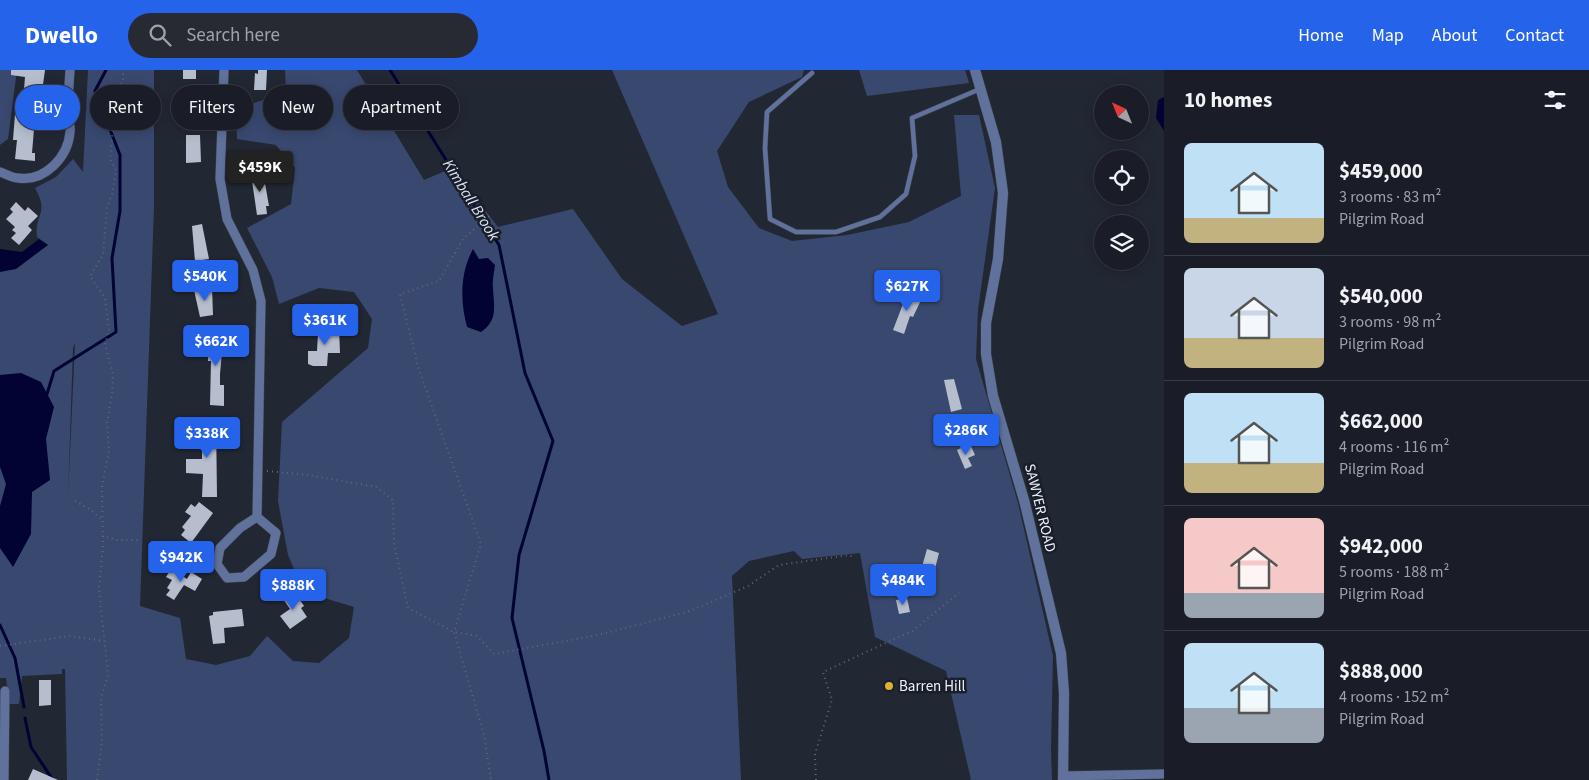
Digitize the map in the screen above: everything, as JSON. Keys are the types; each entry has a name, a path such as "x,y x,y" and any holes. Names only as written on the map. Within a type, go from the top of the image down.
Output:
{"street":[{"path":"0,172 17,178 27,179 44,173 57,164 66,150 70,132 68,91 70,70"},
{"path":"224,70 220,179 227,219 253,270 261,301 257,517 276,534 271,554 244,577 227,578 217,564 220,548 240,528 257,517"},
{"name":"SAWYER ROAD","path":"975,70 996,142 1003,193 998,259 986,323 986,354 993,396 1024,500 1061,653 1064,693 1063,778"},
{"path":"4,780 5,691"},
{"path":"1063,778 1164,774"}],"lane":[{"path":"812,73 767,112 765,148 770,219 796,232 836,232 880,217 906,194 915,156 912,118 982,89"}],"path":[{"path":"96,780 102,741 101,698 108,675 99,589 103,520 102,487 108,450 107,423 113,374 105,345 110,329 105,298 90,276 103,255 107,208 112,194 116,170 110,159 113,128 123,89 120,85 123,82 123,70"},
{"path":"489,216 463,239 439,281 400,294 419,370 481,544 454,632 484,735 491,780"},
{"path":"257,470 308,475 376,487 393,500 394,543 408,608 454,632 477,636 494,654 598,635 690,612 748,586 779,565 849,555 855,558"},
{"path":"75,501 90,509 103,520"},
{"path":"102,536 118,540 138,540"},
{"path":"816,780 815,754 832,700 823,672 912,631 959,592"},
{"path":"0,646 70,636 104,641"}],"shaded area":[{"path":"0,70 17,70 8,139 0,145"},
{"path":"88,70 154,70 154,85 90,85 90,130 154,130 154,207 140,606 180,618 186,659 216,665 250,656 267,636 293,661 319,663 349,638 354,607 304,592 288,555 278,501 282,422 368,348 372,319 354,292 319,288 279,304 272,277 247,228 291,204 295,168 276,145 237,139 237,130 253,130 253,103 263,100 263,130 333,130 333,85 286,85 285,70 357,70 366,85 343,85 343,130 394,130 424,180 452,168 498,227 573,209 622,279 682,326 718,314 612,70 804,70 802,77 749,102 717,151 728,187 759,228 792,241 847,235 909,222 961,196 954,115 979,115 995,188 978,310 976,359 1018,503 1053,656 1052,780 971,780 946,671 875,637 860,553 802,559 794,551 749,561 732,576 741,780 67,780 65,669 62,669 62,674 22,676 19,704 9,704 6,678 0,678 0,260 48,245 37,237 41,204 35,188 56,177 73,159 83,172","holes":["75,343 68,496 73,348"]},
{"path":"859,70 965,70 969,83 867,96"},
{"path":"1164,97 1164,131 1156,118 1158,100"},
{"path":"39,239 48,245 16,269 0,272 0,249 22,252"},
{"path":"473,249 479,259 488,258 495,265 493,318 481,332 467,327 462,297 466,268"},
{"path":"21,373 41,382 54,407 46,439 50,480 32,492 31,534 13,567 0,548 0,506 6,484 0,467 0,375"}],"building":[{"path":"11,70 45,70 43,85 24,85 25,77 11,75"},
{"path":"183,70 196,70 196,79 183,79"},
{"path":"258,70 267,70 266,85 263,85 263,90 254,90 255,73 258,74"},
{"path":"15,114 15,130 34,130 32,153 35,153 35,161 15,159 17,140 13,140"},
{"path":"186,135 200,135 201,162 186,163"},
{"path":"263,172 269,206 266,206 267,214 257,215 251,174"},
{"path":"16,202 25,211 28,207 38,216 28,226 32,230 19,245 11,238 16,233 12,230 15,227 6,219 13,212 10,209"},
{"path":"202,224 209,259 195,261 192,226"},
{"path":"212,288 213,315 200,317 194,290"},
{"path":"908,291 922,298 913,317 910,316 904,334 893,330"},
{"path":"323,323 339,327 340,353 328,353 327,366 313,366 308,364 308,351 317,351 318,334 322,334"},
{"path":"209,330 224,330 220,385 224,385 224,406 210,405 211,361 208,361"},
{"path":"954,379 962,409 951,412 944,380"},
{"path":"202,418 216,418 217,497 202,497 203,474 186,473 186,459 202,459"},
{"path":"967,445 968,448 971,446 975,455 968,458 972,466 965,469 957,450"},
{"path":"199,502 213,513 191,543 181,535 185,530 182,527 191,516 185,512 191,504 195,507"},
{"path":"927,549 939,553 931,584 918,581"},
{"path":"171,569 187,579 191,572 202,579 195,591 184,585 174,600 166,595 170,590 167,588 172,580 166,577"},
{"path":"294,591 304,606 301,608 307,617 290,629 280,616 290,609 283,599"},
{"path":"907,598 910,612 899,614 896,600"},
{"path":"242,609 244,626 224,628 225,643 213,644 209,616 213,615 213,612"},
{"path":"39,680 51,680 51,705 39,706"},
{"path":"33,769 58,780 28,780"}],"waterway":[{"path":"47,394 54,371 116,332 112,258 120,211 120,155 95,91 106,70"},
{"name":"Kimball Brook","path":"390,70 499,245 525,373 553,441 519,555 512,618 544,751 549,780"},
{"path":"0,625 15,658 24,707"},
{"path":"25,718 31,747 53,780"}],"place":[{"name":"Barren Hill","path":"889,686"}]}
